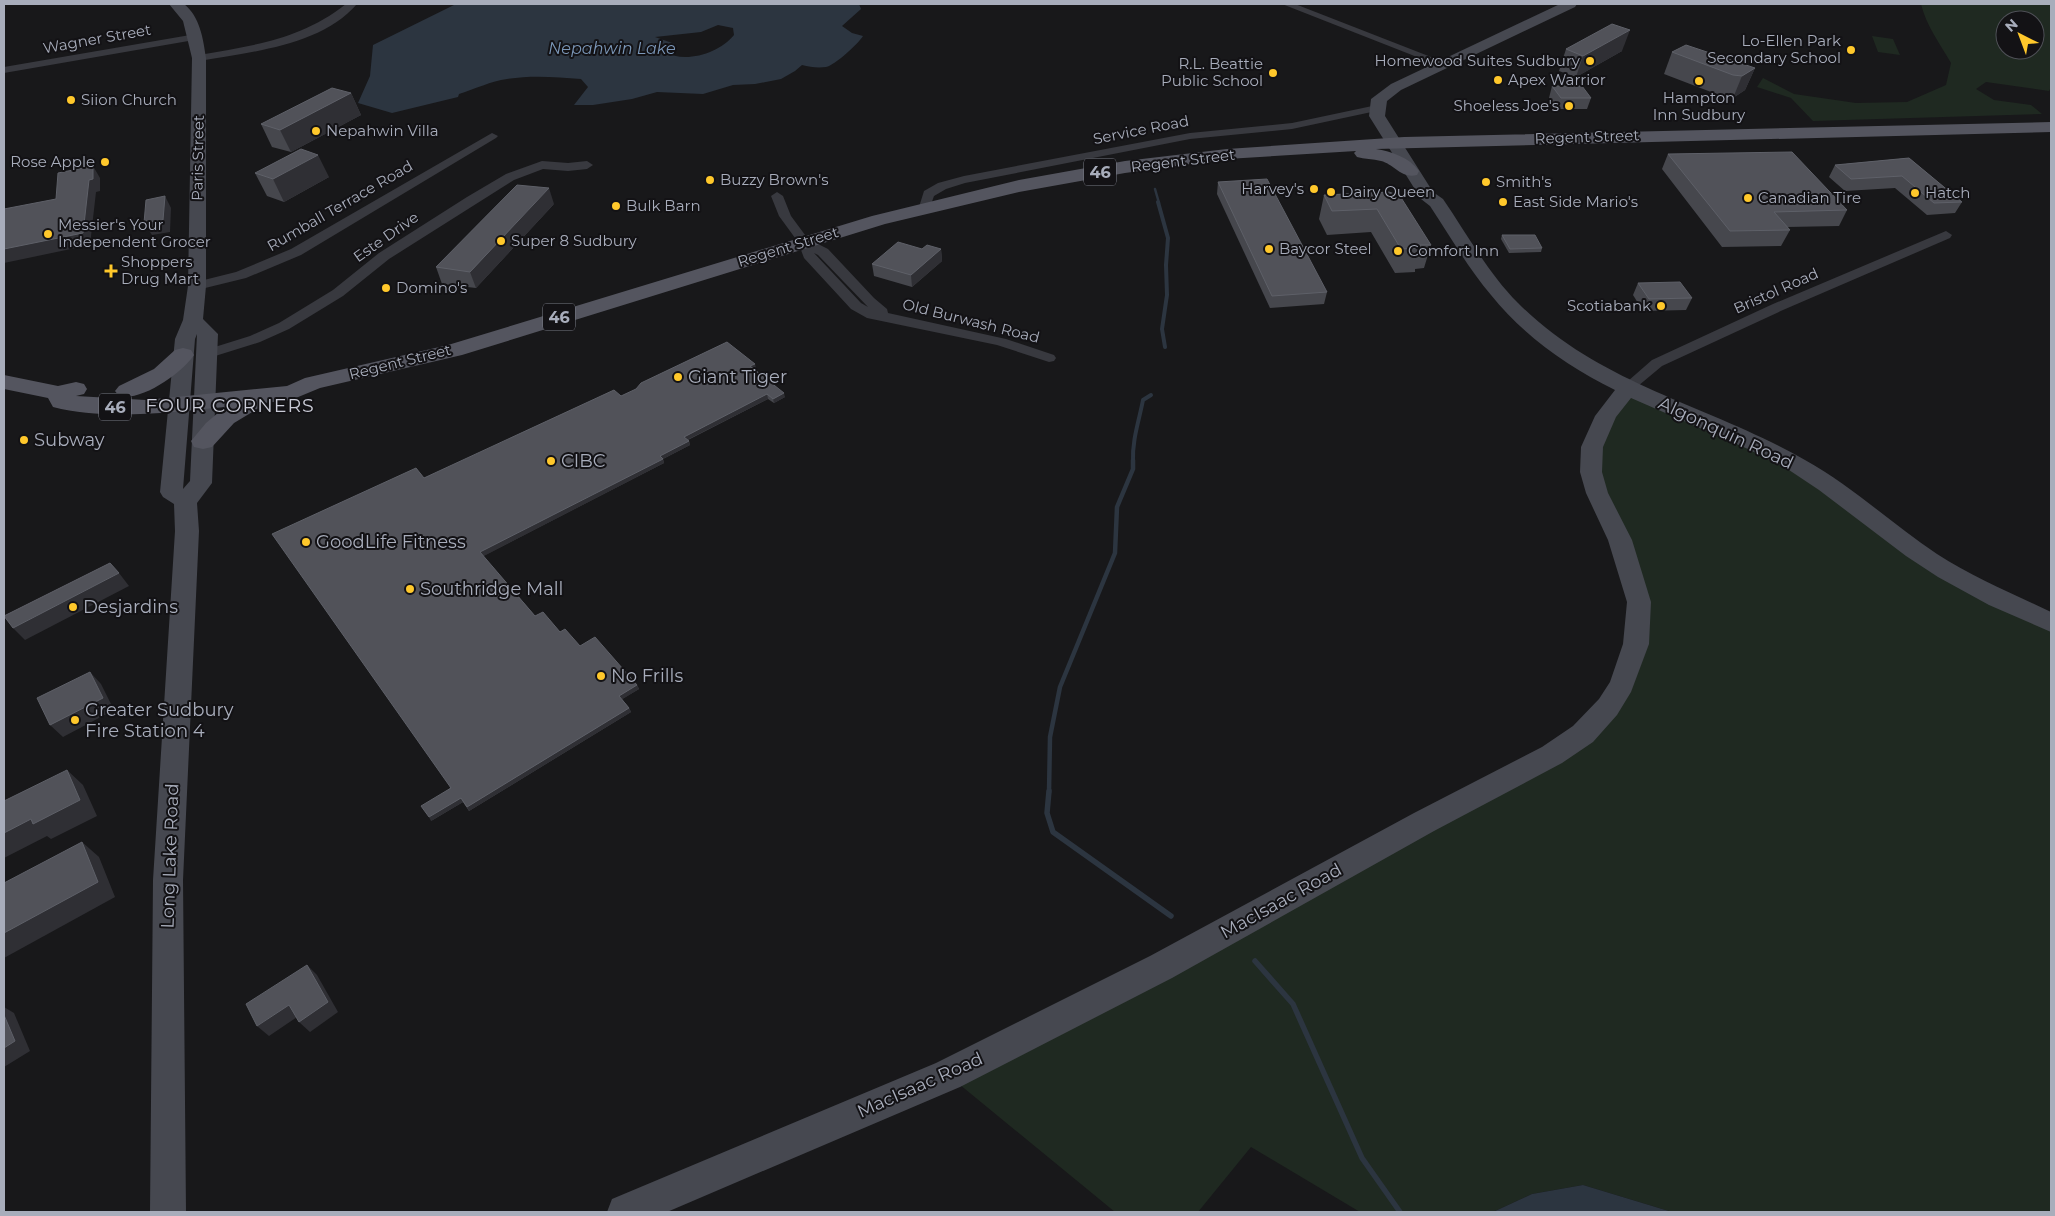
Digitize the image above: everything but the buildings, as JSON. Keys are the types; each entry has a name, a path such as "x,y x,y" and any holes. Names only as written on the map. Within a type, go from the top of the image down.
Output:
{"main road":[{"name":"Regent Street","path":"58,393 62,402 105,406 206,396 267,396 291,393 313,383 454,350 804,242 925,207 1019,186 1125,168 1227,154 1399,142 2051,127"},
{"path":"1317,148 1381,154 1396,160 1410,170"},
{"path":"127,391 162,374 183,355"},
{"name":"Regent Street","path":"206,396 294,380 313,383"},
{"name":"Regent Street","path":"4,382 58,393 78,388 127,391 179,398"},
{"path":"203,441 231,412 267,396"}],"street":[{"name":"Paris Street","path":"176,4 184,10 196,37 199,58 196,286 194,320 185,339 179,398"},
{"path":"199,58 289,40 308,33 337,16 352,4"},
{"path":"1287,4 1444,64"},
{"path":"1399,142 1377,116 1379,99 1388,90 1570,4"},
{"name":"Wagner Street","path":"4,70 196,37"},
{"name":"Service Road","path":"925,207 928,194 942,186 964,180 1190,136 1292,126 1378,108"},
{"name":"Rumball Terrace Road","path":"196,286 248,273 296,252 492,136"},
{"name":"Algonquin Road","path":"1399,142 1410,170 1427,196 1438,203 1497,291 1530,324 1568,354 1627,388 1762,446 1798,466 1827,484 1915,551 1955,575 2051,623"},
{"name":"Algonquin Road","path":"1399,142 1437,195 1438,203"},
{"name":"Este Drive","path":"208,354 255,340 284,326 338,293 384,256 510,177 542,165 568,167 587,165"},
{"name":"Old Burwash Road","path":"777,196 785,216 804,242 809,256 856,306 872,316 884,316 1001,342 1049,358"},
{"name":"Bristol Road","path":"1627,388 1658,363 1778,307 1946,235"},
{"path":"184,501 201,483 206,396 208,334 194,320"},
{"name":"MacIsaac Road","path":"625,1212 948,1075 1169,962 1424,822 1552,756 1583,734 1608,707 1622,685 1636,644 1640,602 1620,540 1597,494 1591,472 1592,447 1606,416 1627,388"},
{"name":"Long Lake Road","path":"168,1212 168,880 187,531 184,501 171,492 179,398"}],"shaded area":[{"path":"1921,4 2051,4 2051,87 2049,91 1986,82 1976,89 1994,100 2031,105 2042,114 1813,121 1791,98 1757,87 1763,78 1794,94 1856,103 1907,102 1946,85 1951,63 1926,19"},
{"path":"1872,36 1893,39 1900,55 1878,52"},
{"path":"1627,388 1760,445 2010,603 2051,623 2051,1212 1672,1212 1583,1185 1532,1194 1493,1212 1360,1212 1251,1147 1198,1212 1115,1212 948,1075 1424,822 1608,707 1639,602 1591,473"}],"water":[{"name":"Nepahwin Lake","path":"456,4 859,4 861,9 842,26 852,33 863,36 846,54 826,67 802,65 781,79 755,84 733,85 703,94 657,92 632,99 593,105 574,105 588,87 581,79 525,77 495,81 459,94 458,97 392,113 358,103 370,76 373,45","holes":["718,25 733,28 734,35 720,47 692,57 682,57 665,52 675,44 655,37 701,32"]},
{"path":"1583,1185 1672,1212 1493,1212 1532,1194"}],"waterway":[{"path":"1155,189 1159,203"},
{"path":"1158,202 1168,238 1166,265 1167,295 1162,329 1165,347"},
{"path":"1049,793 1050,737 1060,687 1115,553 1117,507 1133,469 1135,438 1143,400 1151,395"},
{"path":"1049,791 1047,813 1053,832 1171,916"},
{"path":"1255,961 1293,1004 1362,1158 1400,1212"}],"place":[{"name":"Lo-Ellen Park Secondary School","path":"1851,50"},
{"name":"Homewood Suites Sudbury","path":"1590,61"},
{"name":"R.L. Beattie Public School","path":"1273,73"},
{"name":"Apex Warrior","path":"1498,80"},
{"name":"Hampton Inn Sudbury","path":"1699,81"},
{"name":"Siion Church","path":"71,100"},
{"name":"Shoeless Joe's","path":"1569,106"},
{"name":"Nepahwin Villa","path":"316,131"},
{"name":"Rose Apple","path":"105,162"},
{"name":"Buzzy Brown's","path":"710,180"},
{"name":"Smith's","path":"1486,182"},
{"name":"Harvey's","path":"1314,189"},
{"name":"Dairy Queen","path":"1331,192"},
{"name":"Hatch","path":"1915,193"},
{"name":"Canadian Tire","path":"1748,198"},
{"name":"East Side Mario's","path":"1503,202"},
{"name":"Bulk Barn","path":"616,206"},
{"name":"Messier's Your Independent Grocer","path":"48,234"},
{"name":"Super 8 Sudbury","path":"501,241"},
{"name":"Baycor Steel","path":"1269,249"},
{"name":"Comfort Inn","path":"1398,251"},
{"name":"Shoppers Drug Mart","path":"111,271"},
{"name":"Domino's","path":"386,288"},
{"name":"Scotiabank","path":"1661,306"},
{"name":"Giant Tiger","path":"678,377"},
{"name":"Subway","path":"24,440"},
{"name":"CIBC","path":"551,461"},
{"name":"GoodLife Fitness","path":"306,542"},
{"name":"Southridge Mall","path":"410,589"},
{"name":"Desjardins","path":"73,607"},
{"name":"No Frills","path":"601,676"},
{"name":"Greater Sudbury Fire Station 4","path":"75,720"}],"district":[{"name":"FOUR CORNERS","path":"230,405"}]}
